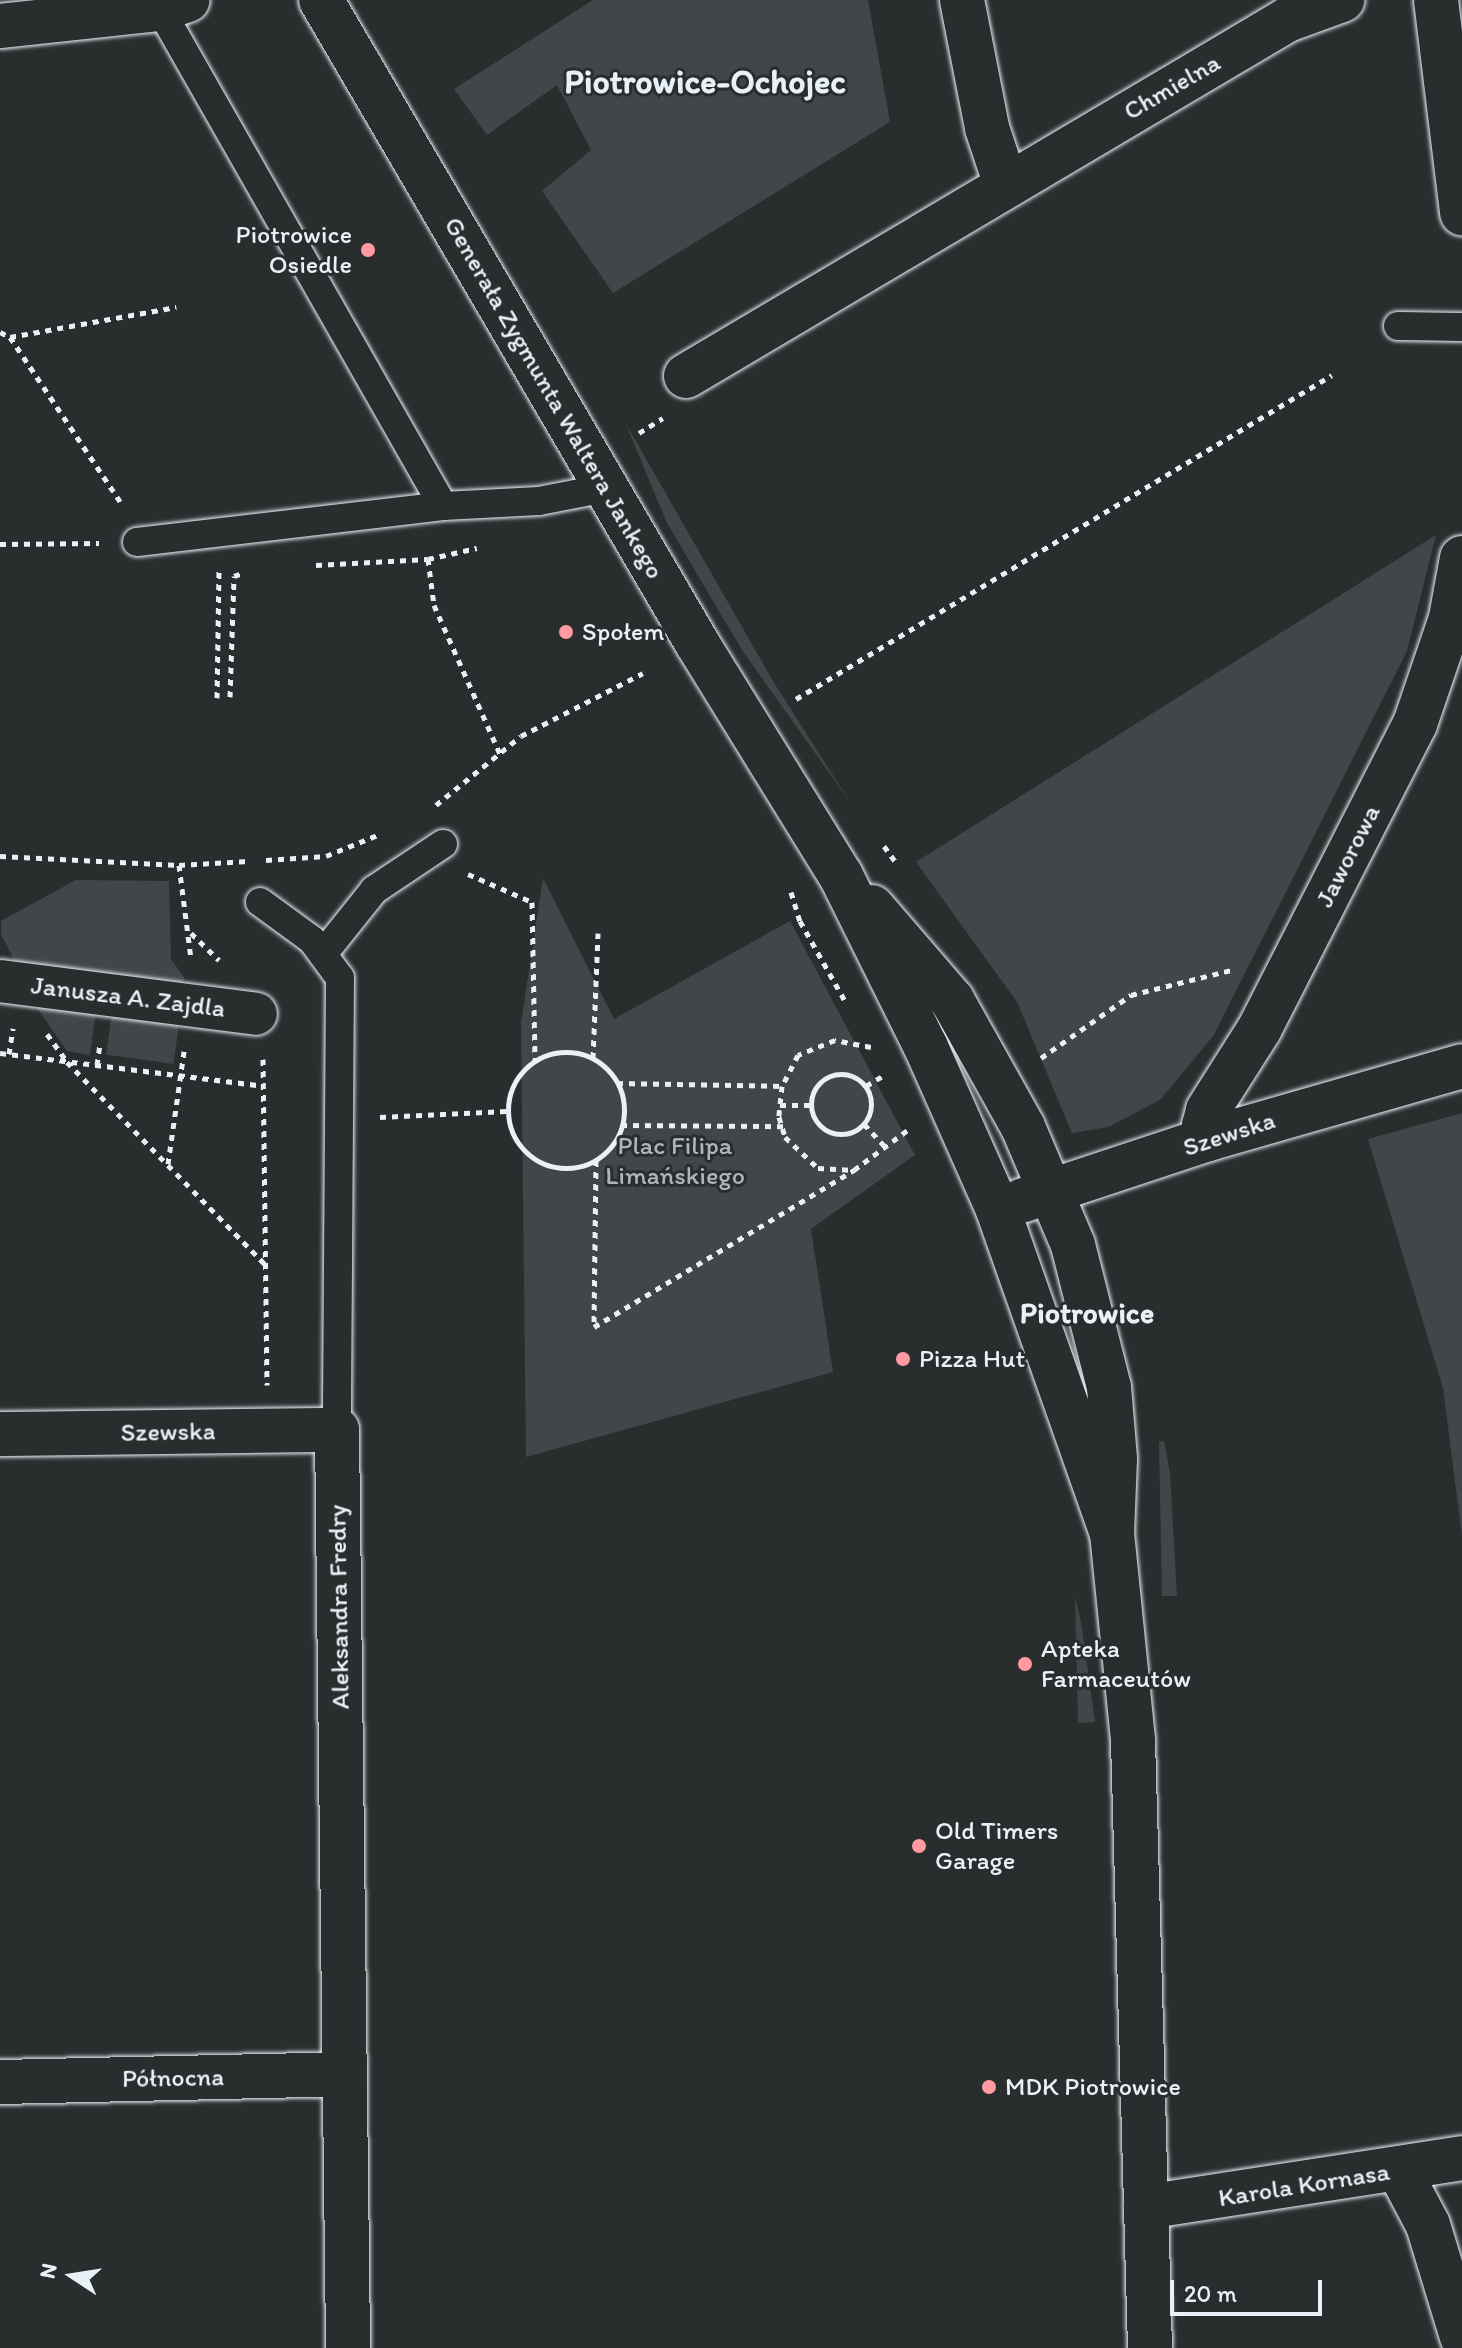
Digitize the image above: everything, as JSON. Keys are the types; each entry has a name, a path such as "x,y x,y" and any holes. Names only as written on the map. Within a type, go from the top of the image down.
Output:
{"street":[{"name":"Generała Zygmunta Waltera Jankego","path":"321,0 606,488 841,876 926,1047 997,1207 1112,1533"},
{"path":"962,0 987,128 1006,185"},
{"name":"Chmielna","path":"686,376 1287,20 1342,0"},
{"path":"1436,0 1456,104 1462,213"},
{"path":"0,26 167,3"},
{"name":"Jaworowa","path":"1208,1139 1204,1126 1208,1110 1260,1028 1415,724 1451,618 1462,558"},
{"name":"Generała Zygmunta Waltera Jankego","path":"841,876 904,940 952,1000 1023,1127 1073,1245 1109,1387 1115,1459 1112,1533 1133,1740 1150,2348"},
{"name":"Janusza A. Zajdla","path":"0,981 259,1029"},
{"name":"Szewska","path":"997,1207 1050,1193 1208,1139 1462,1066"},
{"name":"Szewska","path":"0,1434 337,1430"},
{"name":"Aleksandra Fredry","path":"337,1430 348,2348"},
{"name":"Północna","path":"0,2082 345,2074"},
{"name":"Karola Kornasa","path":"1146,2207 1462,2158"},
{"path":"1399,2170 1428,2225 1462,2337"}],"lane":[{"path":"167,3 443,506"},
{"path":"1398,326 1462,327"},
{"path":"142,542 443,506 539,501 606,488"},
{"path":"323,954 374,890 443,844"},
{"name":"Aleksandra Fredry","path":"260,902 312,940 340,978 337,1430"}],"path":[{"path":"10,337 176,307"},
{"path":"0,332 10,337 142,542"},
{"path":"796,699 1332,375"},
{"path":"217,698 219,533"},
{"path":"0,543 142,542"},
{"path":"310,566 428,559 485,546"},
{"path":"428,559 434,605 500,754"},
{"path":"230,697 234,576 247,572"},
{"path":"433,807 521,736 643,673"},
{"path":"179,865 191,933 191,962"},
{"path":"191,933 222,962"},
{"path":"593,1058 598,933"},
{"path":"1029,1066 1131,995 1242,968"},
{"path":"41,1025 67,1062 266,1266"},
{"path":"259,1029 264,1086 268,1398"},
{"path":"168,1165 186,1036"},
{"path":"854,1170 818,1168 800,1155 783,1126 780,1105 782,1086 798,1055 815,1045 835,1040 872,1047"},
{"path":"574,1052 593,1058 617,1083 623,1099 621,1125 609,1149 596,1160 577,1167 537,1161 511,1131 507,1111 510,1091 535,1060 574,1052"},
{"path":"0,1053 264,1086"},
{"path":"866,1086 887,1073"},
{"path":"850,1075 866,1086 872,1105 864,1124 836,1135 818,1125 810,1105 816,1087 831,1076 850,1075"},
{"path":"617,1083 782,1086"},
{"path":"780,1105 810,1105"},
{"path":"383,1117 507,1111"},
{"path":"864,1124 887,1149"},
{"path":"596,1160 594,1327 854,1170 887,1149 916,1124"},
{"path":"621,1125 783,1126"}],"green space":[{"path":"593,0 868,0 890,122 613,293 542,191 591,150 557,85 487,135 454,89"},
{"path":"625,422 773,681 852,805 742,650 667,523"},
{"path":"1436,535 1407,651 1214,1035 1160,1100 1108,1127 1072,1133 1017,1002 916,862"},
{"name":"Plac Filipa Limańskiego","path":"543,878 614,1019 790,921 915,1155 811,1229 833,1372 526,1457 521,1023"},
{"path":"76,880 169,881 171,959 184,977 182,991 20,970 1,935 1,921"},
{"path":"33,1002 96,1011 90,1055 67,1051"},
{"path":"112,1012 179,1021 173,1064 106,1055"},
{"path":"1462,1113 1462,1536 1443,1388 1368,1139"},
{"path":"1164,1441 1170,1473 1177,1596 1162,1596 1159,1442"},
{"path":"1075,1596 1081,1622 1095,1722 1078,1723"}],"place":[{"name":"Piotrowice Osiedle","path":"368,250"},
{"name":"Społem","path":"566,632"},
{"name":"Pizza Hut","path":"903,1359"},
{"name":"Apteka Farmaceutów","path":"1025,1664"},
{"name":"Old Timers Garage","path":"919,1846"},
{"name":"MDK Piotrowice","path":"989,2087"}],"district":[{"name":"Piotrowice-Ochojec","path":"705,82"},
{"name":"Piotrowice","path":"1087,1313"}]}
